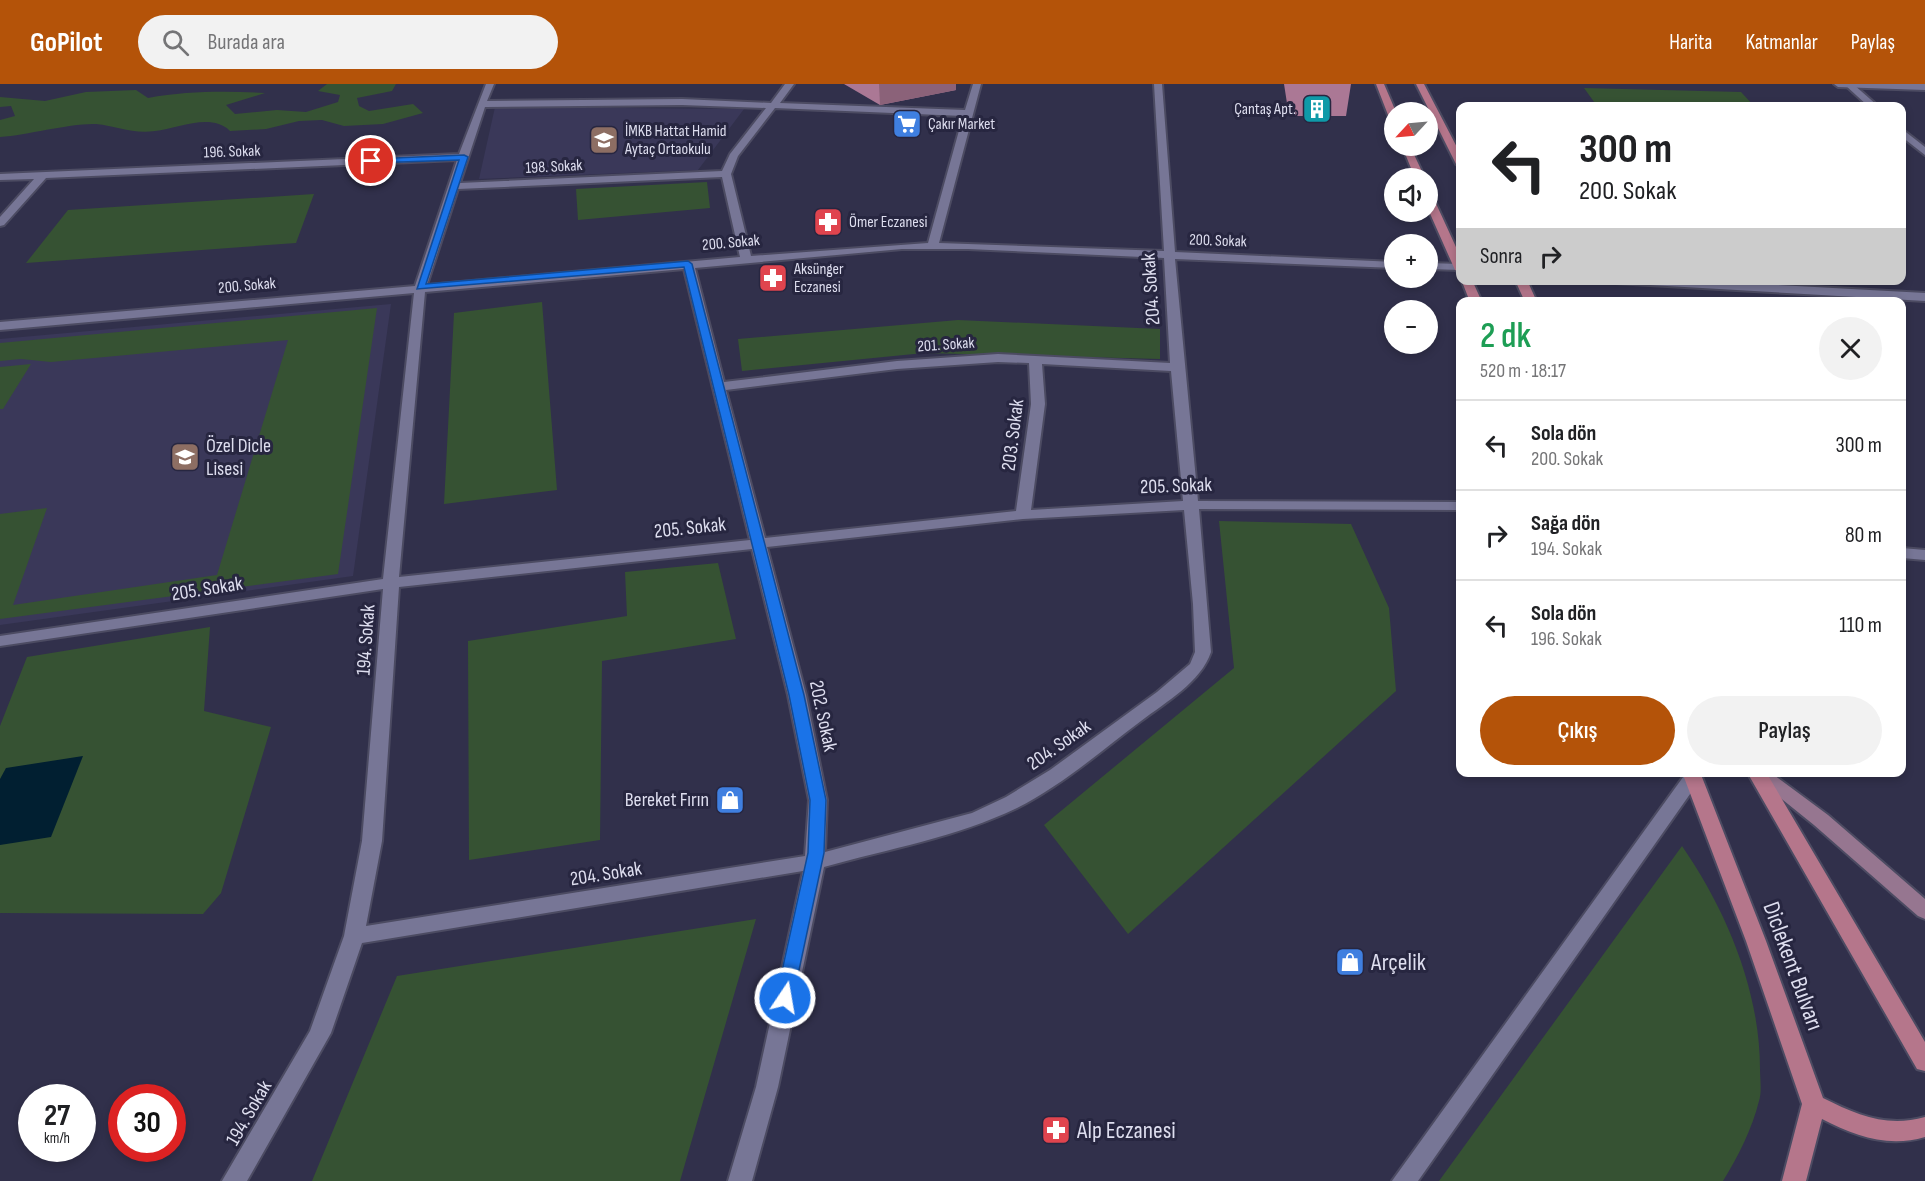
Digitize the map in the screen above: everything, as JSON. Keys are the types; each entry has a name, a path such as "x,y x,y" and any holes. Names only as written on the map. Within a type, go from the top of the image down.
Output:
{"main road":[{"path":"1380,84 1388,102"},
{"path":"1420,84 1456,154"},
{"path":"1438,218 1456,259"},
{"name":"Diclekent Bulvarı","path":"1693,777 1814,1104"},
{"path":"1760,777 1925,1062"},
{"path":"1764,777 1821,820 1925,911"},
{"path":"1794,1181 1814,1104 1859,1128 1900,1132 1925,1127"}],"street":[{"name":"194. Sokak","path":"234,1181 320,1033 354,936 372,841 391,583 420,287 456,186 481,104 490,84"},
{"path":"746,259 726,174 733,156 790,84"},
{"path":"933,245 940,212 977,84"},
{"name":"204. Sokak","path":"354,936 814,862 978,818 1012,802 1058,774 1163,696 1198,666 1203,652 1201,604 1177,367 1158,84"},
{"path":"1838,84 1925,87"},
{"path":"1848,84 1868,102"},
{"path":"481,104 682,102 969,113"},
{"path":"1906,135 1925,152"},
{"name":"196. Sokak","path":"0,177 464,157"},
{"name":"198. Sokak","path":"456,186 726,174"},
{"path":"0,223 43,175"},
{"name":"200. Sokak","path":"0,326 420,287 933,245 1384,265"},
{"name":"202. Sokak","path":"688,264 797,695 818,800 814,862 767,1087 740,1181"},
{"path":"1438,267 1456,268"},
{"path":"1706,285 1925,297"},
{"name":"201. Sokak","path":"718,387 897,365 998,358 1177,367"},
{"name":"203. Sokak","path":"1023,515 1038,404 1035,360"},
{"name":"205. Sokak","path":"0,641 391,583 1023,515 1191,505 1456,506"},
{"path":"1906,553 1925,555"},
{"path":"1404,1181 1691,777"}],"shaded area":[{"name":"İMKB Hattat Hamid Aytaç Ortaokulu","path":"495,107 744,109 698,170 479,179"},
{"name":"Özel Dicle Lisesi","path":"391,304 353,576 0,625 0,339"}],"green space":[{"path":"327,84 396,84 392,91 357,98 359,106 369,111 413,104 423,113 383,124 344,126 322,120 299,121 266,129 230,131 222,125 204,122 147,132 86,124 0,137 0,120 15,116 11,106 0,107 0,97 45,101 86,92 136,90 148,98 206,92 265,93 226,105 235,114 277,110 306,112 338,102 340,95 318,91"},
{"path":"1584,88 1741,92 1750,102 1594,102"},
{"path":"707,182 710,208 578,220 576,189"},
{"path":"314,194 296,243 26,263 68,210"},
{"path":"542,302 557,490 444,504 454,313"},
{"path":"377,308 338,574 0,619 0,514 47,508 13,605 217,575 288,340 51,362 21,359 0,361 0,343"},
{"path":"958,320 1160,329 1160,359 924,353 742,371 738,339"},
{"path":"31,364 3,409 0,409 0,367"},
{"path":"1219,521 1351,524 1389,608 1396,691 1128,934 1044,825 1234,668"},
{"path":"718,563 736,639 602,661 600,840 469,860 468,641 627,616 625,572"},
{"path":"210,627 204,711 271,727 221,893 203,914 0,913 0,726 27,657"},
{"path":"1682,846 1713,897 1738,953 1754,1010 1758,1040 1760,1097 1753,1122 1723,1181 1439,1181"},
{"path":"756,919 680,1181 312,1181 397,976"}],"water":[{"path":"83,756 51,837 0,845 0,779 6,768"}],"place":[{"name":"Çantaş Apt.","path":"1317,109"},
{"name":"Çakır Market","path":"907,124"},
{"name":"İMKB Hattat Hamid Aytaç Ortaokulu","path":"604,140"},
{"name":"Ömer Eczanesi","path":"828,222"},
{"name":"Aksünger Eczanesi","path":"773,278"},
{"name":"Özel Dicle Lisesi","path":"185,457"},
{"name":"Bereket Fırın","path":"730,800"},
{"name":"Arçelik","path":"1350,962"},
{"name":"Alp Eczanesi","path":"1056,1130"}],"route":[{"path":"371,161 464,157 420,287 688,264 797,695 818,800 816,853 785,998"}]}
